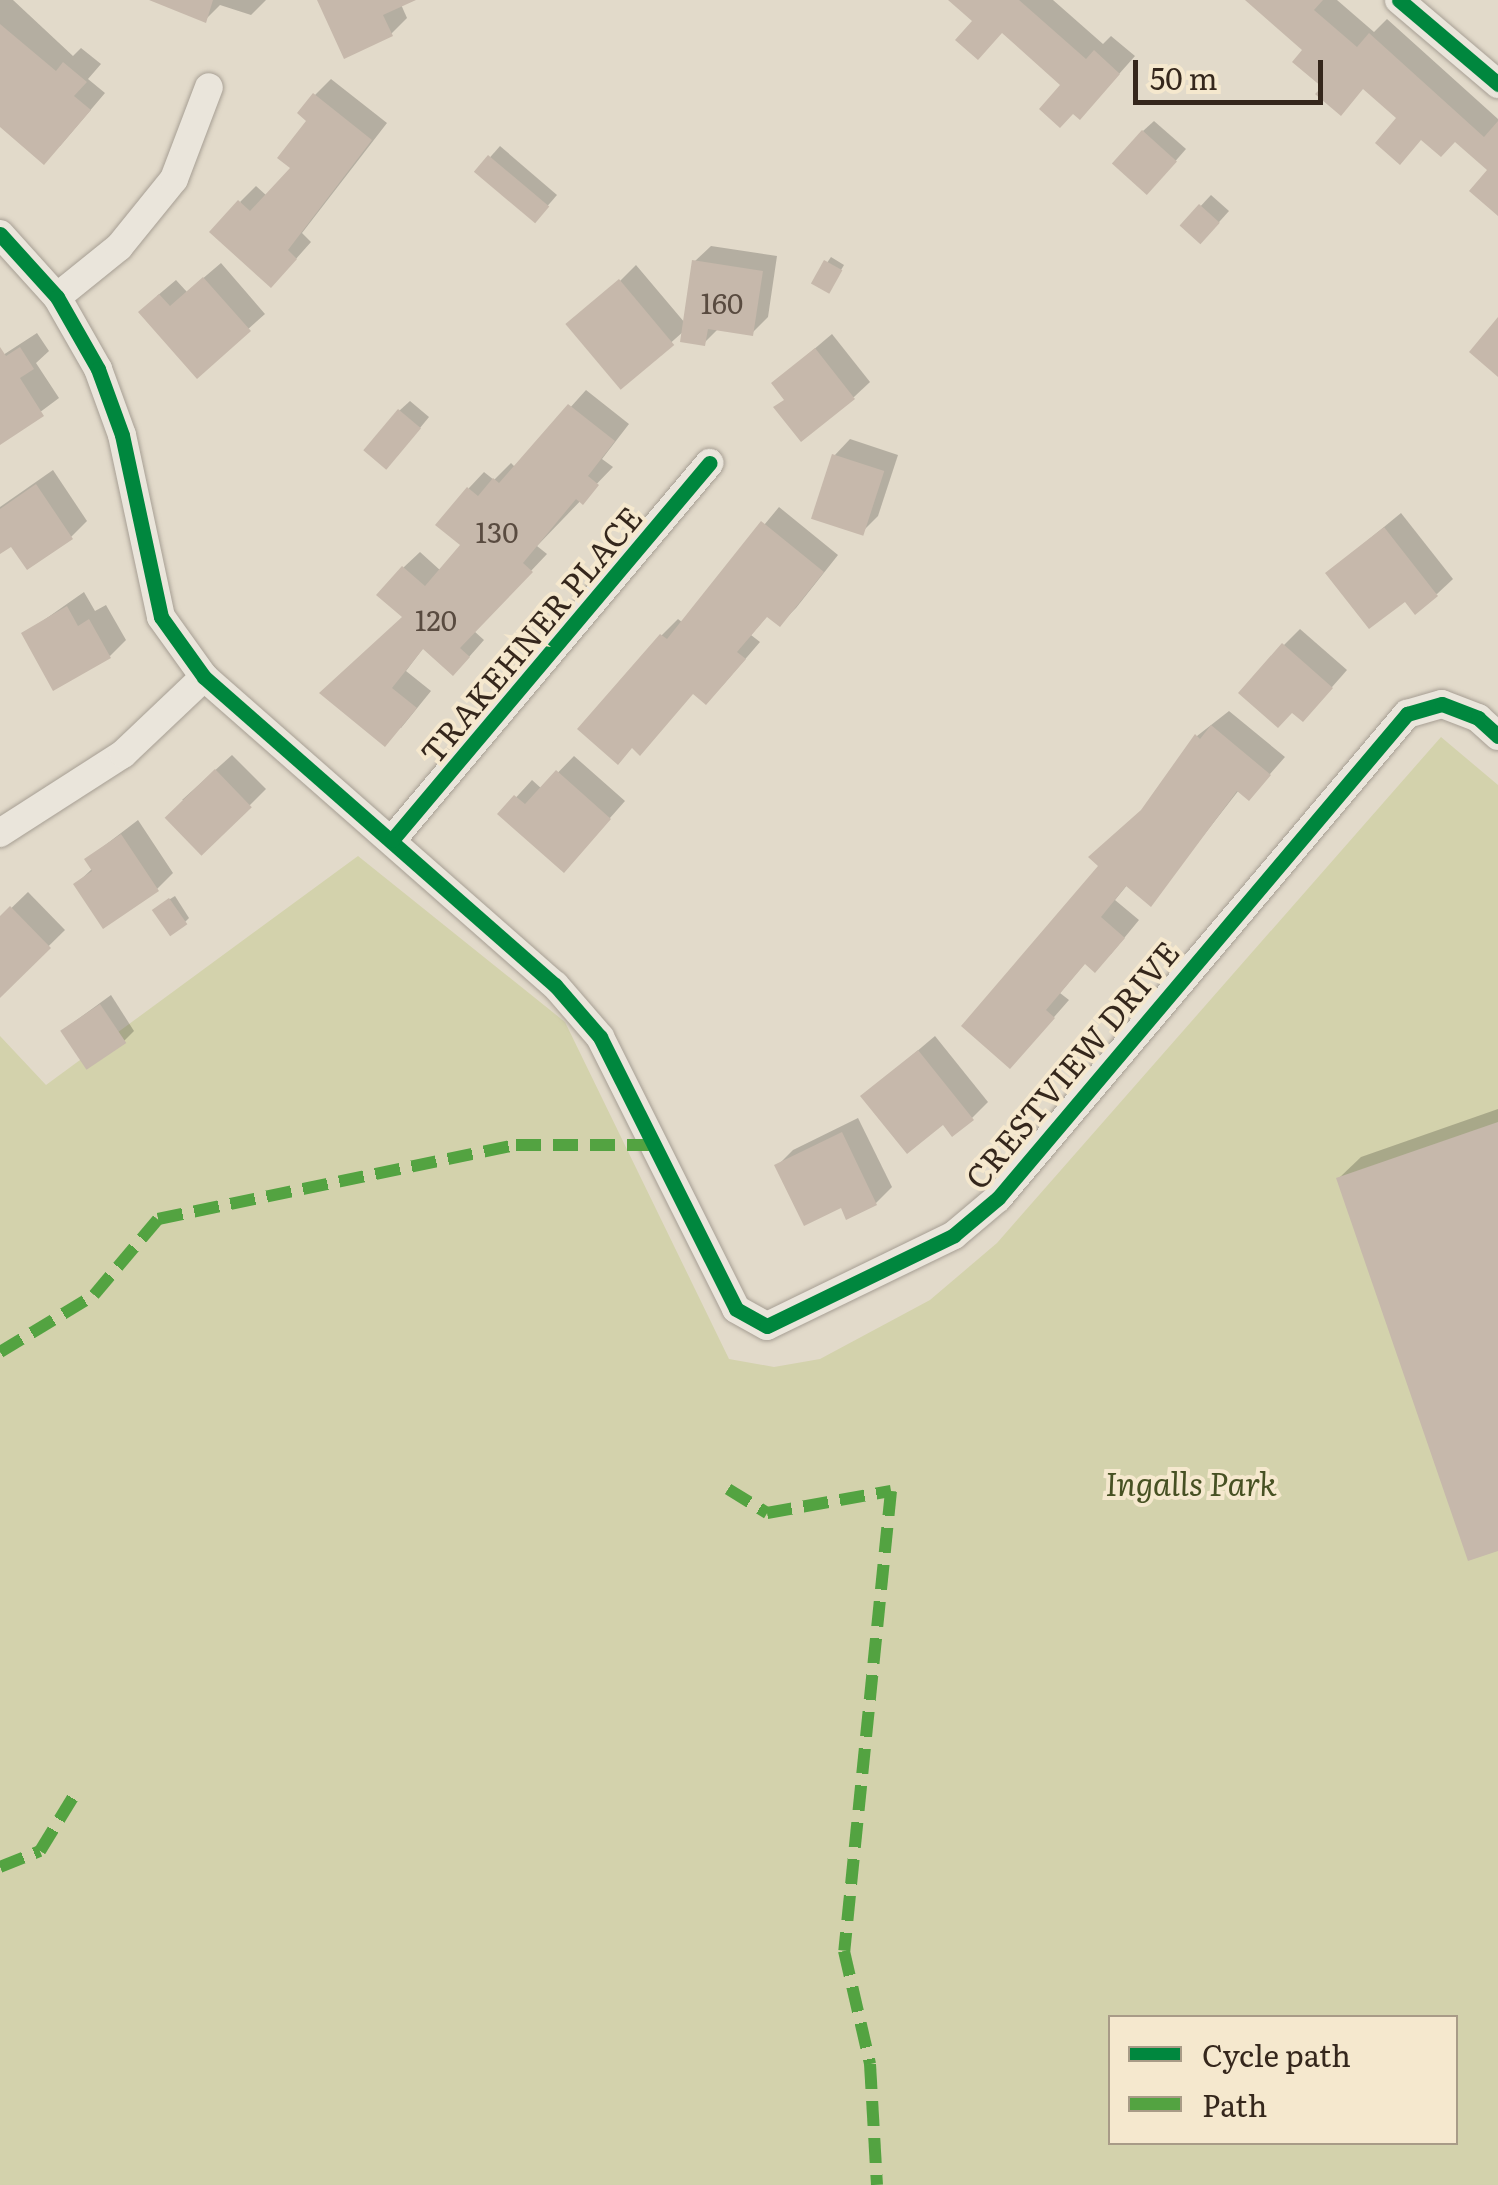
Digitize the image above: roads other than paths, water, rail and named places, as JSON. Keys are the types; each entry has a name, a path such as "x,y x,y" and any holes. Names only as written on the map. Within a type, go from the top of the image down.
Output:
{"street":[{"path":"1400,0 1498,84"},
{"path":"57,297 119,246 174,179 209,87"},
{"name":"CRESTVIEW DRIVE","path":"0,234 57,297 98,369 122,435 161,617 204,677 555,985 600,1037 736,1309 767,1326 954,1235 998,1198 1407,714 1442,704 1478,718 1498,736"},
{"name":"TRAKEHNER PLACE","path":"392,840 710,463"},
{"path":"0,833 123,754 204,677"}],"park label":[{"name":"Ingalls Park","path":"1191,1482"}]}
